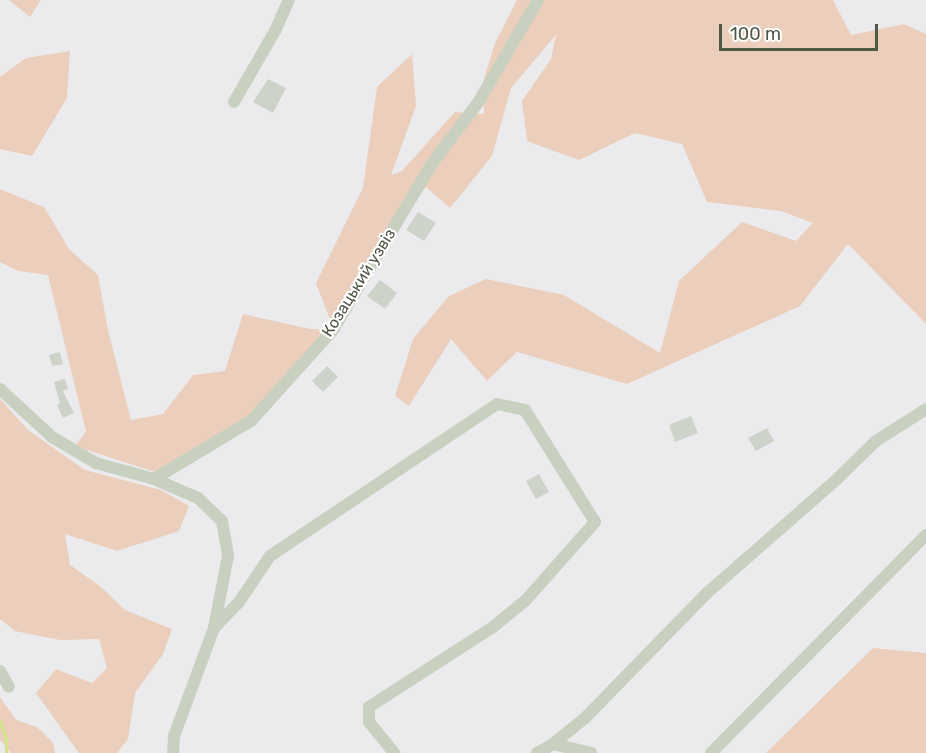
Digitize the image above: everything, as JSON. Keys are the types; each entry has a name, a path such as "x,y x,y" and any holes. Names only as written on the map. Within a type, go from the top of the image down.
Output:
{"street":[{"path":"234,102 290,0"},
{"name":"Козацький узвіз","path":"154,479 252,420 333,330 431,165 479,101 538,0"},
{"path":"0,389 52,436 96,463 154,479 198,498 222,521 228,556 214,628 174,736 173,753"},
{"path":"214,628 239,602 270,556 497,404 525,410 594,522 526,600 493,627 369,707 369,722 394,753"},
{"path":"537,753 553,744 585,718 707,593 837,479 876,441 926,409"},
{"path":"711,753 926,535"},
{"path":"0,671 9,687"},
{"path":"553,744 591,753"}],"shaded area":[{"path":"9,0 41,0 30,17"},
{"path":"517,0 833,0 851,35 904,24 926,34 926,324 848,244 800,306 627,384 517,352 487,381 451,339 409,406 395,396 413,339 449,296 486,279 564,295 660,353 679,281 742,222 796,241 813,223 781,211 707,202 682,144 635,133 579,160 527,141 522,101 551,59 556,35 511,88 492,156 450,208 426,187 372,256 331,322 316,283 363,188 377,87 412,54 416,106 391,175 402,171 455,112 484,114 483,82 495,43"},
{"path":"70,51 67,98 32,156 0,149 0,77 26,58"},
{"path":"0,189 44,207 69,249 98,275 108,330 131,420 163,414 193,375 225,371 243,314 310,329 333,330 252,420 161,474 75,446 86,432 48,275 18,271 0,262"},
{"path":"0,399 28,430 85,470 161,490 189,506 179,531 117,551 65,534 70,565 100,586 125,610 172,629 163,654 135,693 128,739 117,753 79,753 36,693 56,669 92,683 107,668 99,639 60,640 15,631 0,619"},
{"path":"873,648 926,653 926,753 766,753"},
{"path":"0,697 16,720 37,727 53,743 55,753 11,753 0,740"}],"building":[{"path":"268,79 286,88 273,113 253,102"},
{"path":"418,212 436,223 424,241 406,230"},
{"path":"380,280 397,293 385,309 367,296"},
{"path":"60,352 63,364 52,366 49,355"},
{"path":"327,366 338,377 323,392 312,381"},
{"path":"65,379 68,389 63,391 74,413 63,418 57,405 60,403 54,382"},
{"path":"691,416 698,433 675,442 669,425"},
{"path":"767,428 774,441 756,451 748,438"},
{"path":"539,474 549,492 536,499 526,481"}],"waterway":[{"path":"0,721 6,739 6,753"}]}
